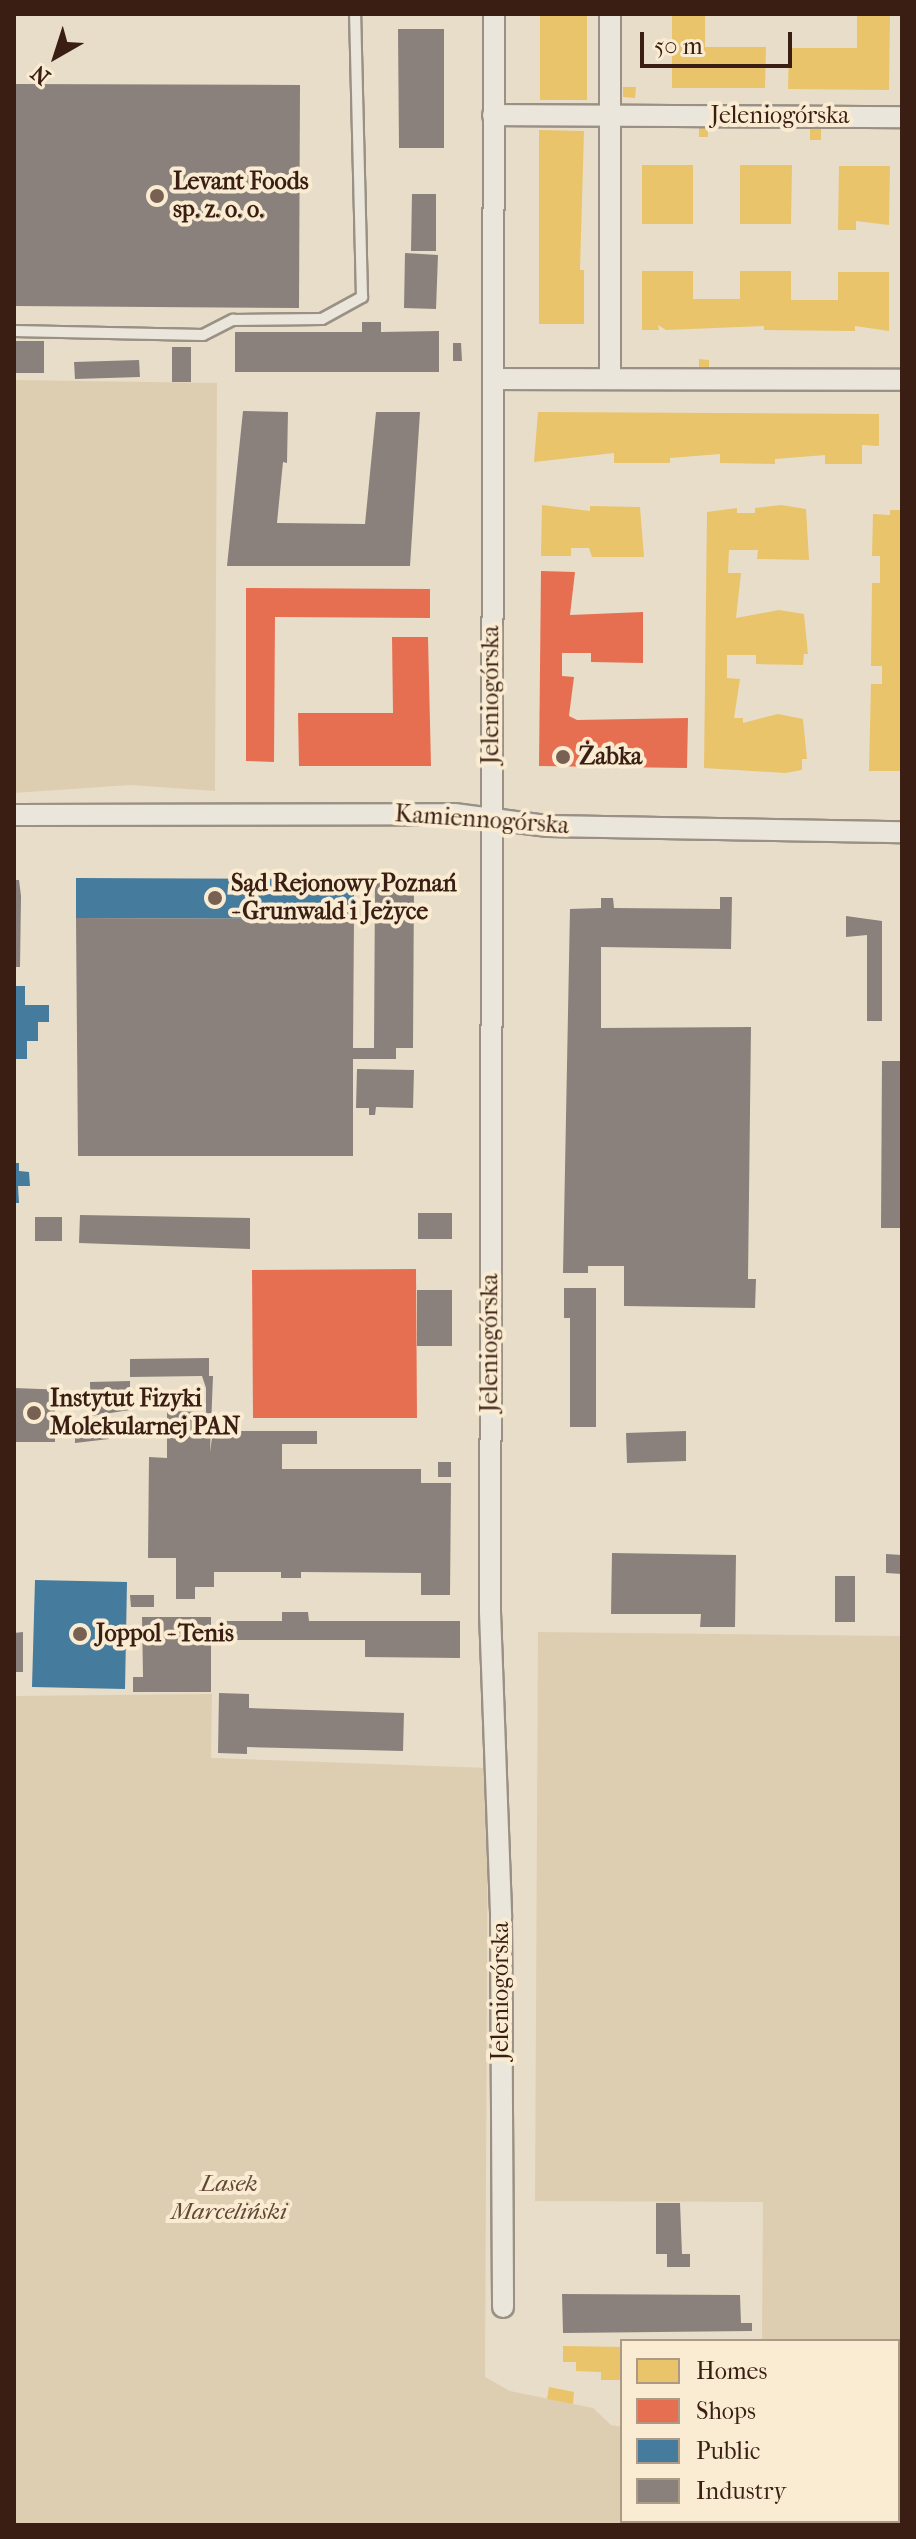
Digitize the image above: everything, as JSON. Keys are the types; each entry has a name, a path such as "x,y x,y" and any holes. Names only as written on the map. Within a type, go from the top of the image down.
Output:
{"street":[{"name":"Jeleniogórska","path":"494,14 490,1612 501,1890 503,2307"},
{"path":"610,14 610,379"},
{"name":"Jeleniogórska","path":"493,115 902,117"},
{"path":"493,379 902,380"},
{"name":"Kamiennogórska","path":"14,815 454,814 564,826 902,832"}],"lane":[{"path":"14,331 203,335 233,320 322,319 362,297 355,14"}],"green space":[{"path":"14,380 217,383 215,791 130,785 14,793"},
{"name":"Lasek Marceliński","path":"538,1632 902,1636 902,2525 14,2525 14,1696 212,1694 211,1758 488,1768 485,2377 510,2391 593,2408 611,2425 620,2427 620,2523 900,2523 900,2339 762,2339 763,2202 535,2201"}],"building: Homes":[{"path":"540,14 587,14 587,100 540,100"},
{"path":"672,14 705,14 705,47 766,47 765,88 672,88"},
{"path":"857,14 890,14 889,90 788,89 789,48 857,48"},
{"path":"623,87 636,87 635,98 623,97"},
{"path":"699,126 708,126 708,137 699,137"},
{"path":"810,128 821,128 821,140 810,140"},
{"path":"539,130 584,131 580,270 584,270 584,324 539,324"},
{"path":"642,165 693,165 693,224 642,224"},
{"path":"740,165 792,165 791,224 740,224"},
{"path":"839,166 890,166 889,225 856,221 856,230 838,230"},
{"path":"642,271 693,271 693,299 740,299 740,271 791,271 791,300 838,300 838,272 889,272 889,331 855,326 855,331 764,330 764,326 666,330 658,325 659,330 642,330"},
{"path":"699,359 709,360 709,369 699,369"},
{"path":"538,412 879,414 879,446 862,445 862,464 825,464 825,455 775,459 775,464 720,463 720,454 670,458 670,463 614,463 614,453 534,462"},
{"path":"542,505 590,511 590,506 640,507 644,557 592,557 589,548 571,548 571,556 541,556"},
{"path":"781,505 806,509 809,560 757,559 758,550 729,550 728,573 741,573 736,618 779,610 804,614 808,654 804,654 803,665 756,664 756,655 727,655 727,678 740,679 734,718 743,718 743,723 778,714 803,719 807,759 802,759 802,770 785,773 704,768 707,512 737,508 737,513 755,513 755,508"},
{"path":"890,510 902,510 902,771 869,771 871,684 882,684 882,666 871,666 872,583 880,583 880,556 872,556 873,514 890,515"},
{"path":"563,2346 620,2347 620,2380 601,2380 601,2372 576,2371 576,2362 563,2362"},
{"path":"549,2387 574,2392 573,2404 547,2399"}],"building: Shops":[{"path":"541,571 575,572 570,615 643,612 643,663 591,662 591,653 562,653 562,676 574,677 569,716 577,720 688,718 687,768 539,766"},
{"path":"246,588 430,589 430,618 275,617 274,762 246,761"},
{"path":"392,637 428,637 431,766 299,766 298,713 393,713"},
{"path":"416,1269 417,1418 253,1418 252,1270"}],"building: Public":[{"name":"Sąd Rejonowy Poznań - Grunwald i Jeżyce","path":"76,878 354,879 354,919 76,918"},
{"path":"14,986 25,986 25,1005 49,1005 49,1022 38,1022 38,1041 27,1041 27,1059 14,1059"},
{"path":"14,1163 19,1163 19,1171 29,1172 30,1186 18,1186 19,1203 14,1203"},
{"name":"Joppol - Tenis","path":"35,1580 127,1582 125,1689 32,1687"}],"building: Industry":[{"path":"398,29 444,29 444,148 399,148"},
{"name":"Levant Foods sp. z. o. o.","path":"14,84 300,85 299,308 14,306"},
{"path":"412,194 436,194 436,251 411,251"},
{"path":"405,253 438,255 436,309 404,308"},
{"path":"362,322 381,322 381,332 439,331 439,372 235,372 235,332 362,332"},
{"path":"14,341 44,341 44,373 14,373"},
{"path":"453,343 461,343 462,361 453,361"},
{"path":"172,347 191,347 191,382 172,382"},
{"path":"139,360 140,377 75,379 74,362"},
{"path":"243,411 288,412 287,463 283,462 277,523 365,524 376,412 420,412 410,566 227,566"},
{"path":"14,880 19,880 21,896 20,967 14,967"},
{"path":"375,881 414,882 413,1048 396,1048 396,1059 353,1059 353,1156 78,1156 76,918 354,919 353,1048 374,1048"},
{"path":"720,897 732,897 731,949 601,947 601,1028 751,1027 748,1279 756,1279 755,1308 624,1306 624,1266 588,1266 588,1273 563,1273 570,909 601,908 601,898 613,898 614,908 720,909"},
{"path":"846,916 882,921 882,1021 867,1021 867,935 846,937"},
{"path":"882,1061 902,1061 902,1228 881,1228"},
{"path":"357,1069 414,1070 413,1108 376,1107 375,1115 369,1115 369,1108 356,1108"},
{"path":"418,1213 452,1213 452,1239 418,1239"},
{"path":"80,1215 250,1218 250,1249 79,1243"},
{"path":"35,1217 62,1217 62,1241 35,1241"},
{"path":"564,1288 596,1288 596,1427 570,1427 570,1318 564,1318"},
{"path":"417,1290 452,1290 452,1346 417,1346"},
{"path":"209,1358 209,1376 213,1376 210,1452 213,1431 317,1431 317,1444 282,1444 282,1469 421,1469 421,1483 451,1483 450,1595 421,1595 421,1573 301,1572 301,1578 281,1578 281,1572 214,1572 214,1587 195,1587 195,1599 176,1599 176,1558 148,1558 149,1457 167,1458 167,1411 206,1412 206,1388 202,1376 130,1377 130,1359"},
{"path":"130,1381 130,1410 91,1416 90,1382"},
{"name":"Instytut Fizyki Molekularnej PAN","path":"14,1388 67,1390 66,1399 55,1399 55,1442 16,1442"},
{"path":"75,1418 109,1419 109,1439 75,1443"},
{"path":"686,1431 686,1461 627,1463 626,1433"},
{"path":"438,1462 451,1462 451,1477 438,1477"},
{"path":"612,1553 736,1555 735,1627 700,1627 701,1614 611,1614"},
{"path":"886,1554 902,1555 902,1574 886,1573"},
{"path":"835,1576 855,1576 855,1622 835,1622"},
{"path":"130,1595 154,1595 154,1607 131,1607"},
{"path":"282,1612 308,1612 309,1621 460,1621 460,1658 365,1657 365,1640 225,1640 225,1621 282,1621"},
{"path":"142,1617 211,1617 211,1692 133,1692 133,1677 143,1677"},
{"path":"23,1632 23,1672 14,1672 14,1633"},
{"path":"219,1693 249,1694 249,1708 404,1713 403,1751 247,1747 247,1754 218,1753"},
{"path":"656,2203 680,2203 682,2254 690,2254 690,2267 667,2267 667,2254 656,2254"},
{"path":"562,2294 740,2295 741,2323 752,2323 752,2331 563,2333"}],"place":[{"name":"Levant Foods sp. z. o. o.","path":"157,196"},
{"name":"Żabka","path":"563,757"},
{"name":"Sąd Rejonowy Poznań - Grunwald i Jeżyce","path":"215,898"},
{"name":"Instytut Fizyki Molekularnej PAN","path":"34,1413"},
{"name":"Joppol - Tenis","path":"80,1634"}]}
